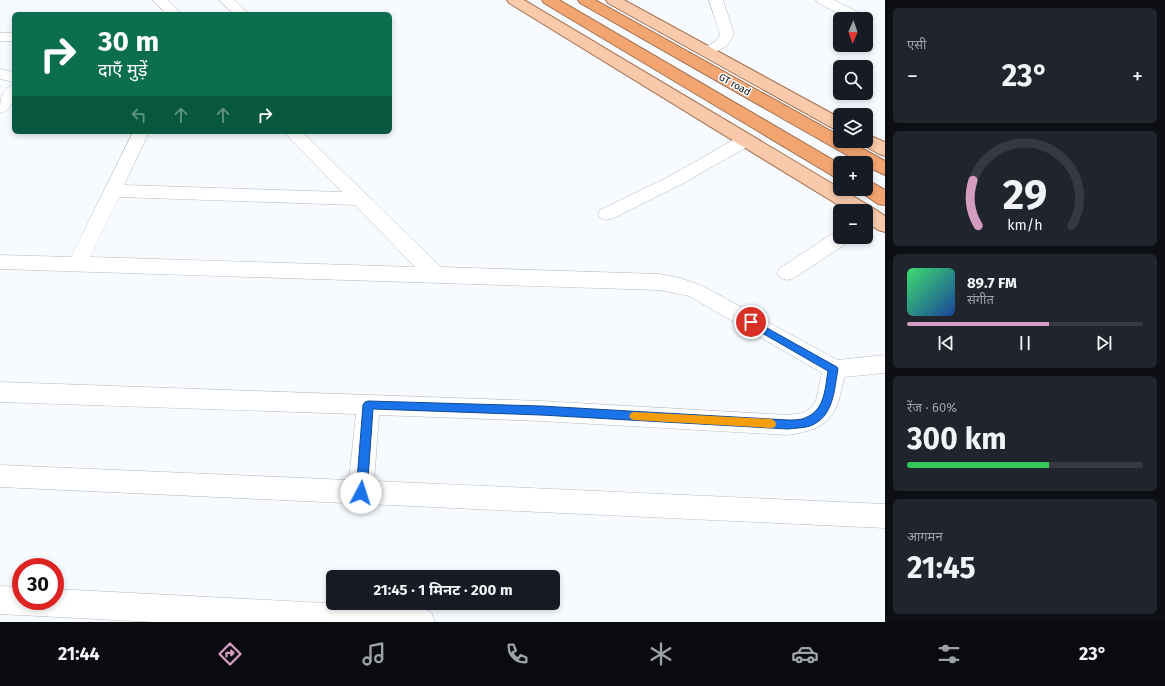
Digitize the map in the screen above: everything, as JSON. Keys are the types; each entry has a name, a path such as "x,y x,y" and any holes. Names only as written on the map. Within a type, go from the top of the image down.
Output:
{"highway":[{"name":"GT road","path":"549,0 833,168"},
{"name":"GT road","path":"585,0 885,169"},
{"path":"873,191 885,198"}],"main road":[{"path":"514,0 746,140 848,204"},
{"path":"613,0 833,121"},
{"path":"873,144 885,150"}],"street":[{"path":"160,0 172,12"},
{"path":"226,0 240,12"},
{"path":"707,52 724,43 727,37 716,0"},
{"path":"823,0 847,12"},
{"path":"0,37 12,37"},
{"path":"0,74 12,77"},
{"path":"5,107 12,94"},
{"path":"77,264 140,134"},
{"path":"294,134 436,275"},
{"path":"607,214 676,180 746,140"},
{"path":"113,191 361,199"},
{"path":"787,273 833,243"},
{"path":"0,262 659,282 696,291 834,369 885,364"},
{"path":"1,394 541,411 788,425 808,422 820,414 826,406 834,369"},
{"path":"361,493 368,405"},
{"path":"0,476 885,516"},
{"path":"0,600 12,601"},
{"path":"64,603 421,622"}],"slow traffic":[{"path":"634,416 771,424"}],"route":[{"path":"361,493 368,405 541,411 788,425 808,422 820,414 826,406 834,369 751,322"}]}
